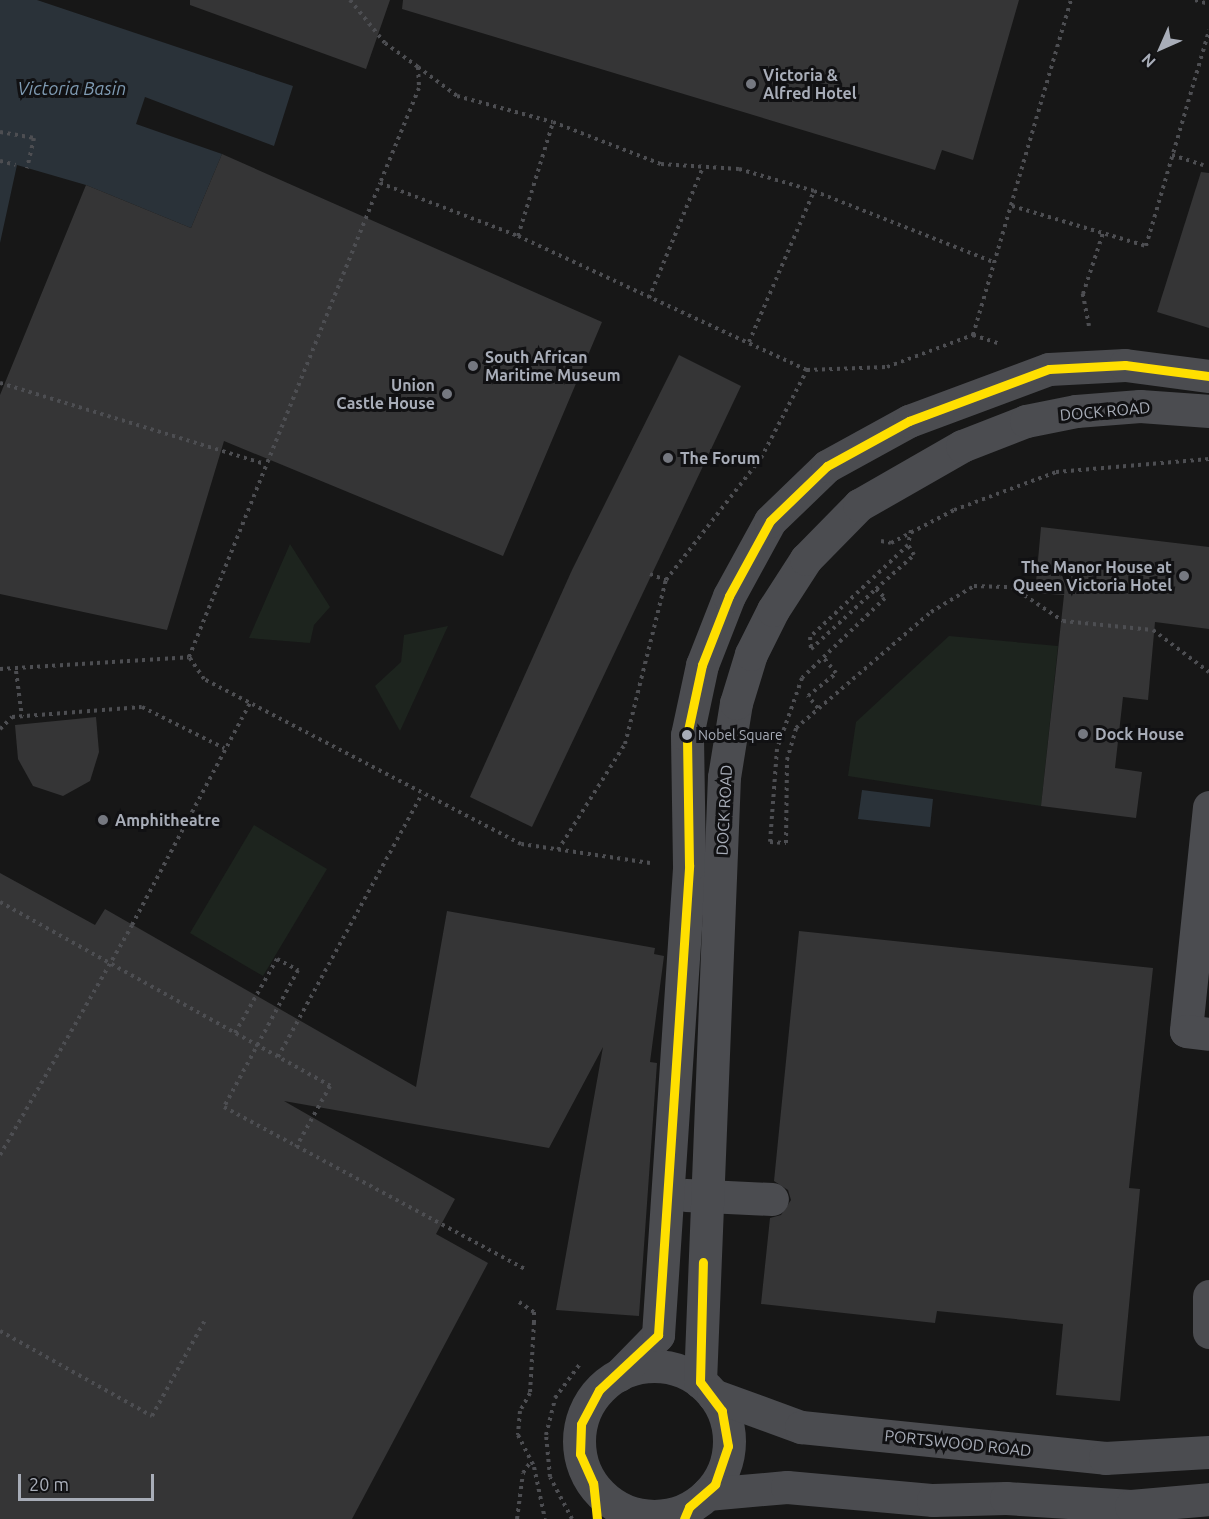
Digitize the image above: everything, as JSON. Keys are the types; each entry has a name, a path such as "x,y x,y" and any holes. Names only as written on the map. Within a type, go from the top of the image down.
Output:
{"street":[{"name":"DOCK ROAD","path":"619,1375 658,1335 689,865 687,735 702,665 721,616 770,521 827,466 909,421 1049,369 1125,365 1209,376"},
{"name":"DOCK ROAD","path":"706,1388 707,1194 724,777 736,703 751,654 773,610 806,559 858,505 962,446 1026,421 1076,411 1140,406 1209,411"},
{"path":"1209,806 1186,1031 1209,1034"},
{"path":"667,1212 676,1195 707,1194 772,1199"},
{"path":"1209,1296 1209,1332"},
{"path":"597,1519 593,1483 580,1454 581,1424 594,1396 619,1375 661,1366 706,1388 725,1418 729,1446 722,1472 693,1507"},
{"name":"PORTSWOOD ROAD","path":"706,1388 801,1427 1135,1460 1209,1452"},
{"path":"1130,1513 1135,1460"},
{"path":"593,1483 620,1507 638,1513 669,1514 786,1487 933,1500 1006,1498 1130,1513 1209,1499"},
{"path":"933,1500 998,1519"}],"path":[{"path":"350,0 385,43 457,96 553,122 661,164 739,169 814,191 993,261"},
{"path":"380,183 518,236 807,370 886,367 974,335 993,261 1012,206 1071,0"},
{"path":"1196,0 1209,4"},
{"path":"1012,206 1146,246 1209,30"},
{"path":"189,657 265,464 419,88 418,67"},
{"path":"518,236 553,122"},
{"path":"0,132 34,138 27,168"},
{"path":"1172,155 1203,165"},
{"path":"0,161 16,165"},
{"path":"649,297 704,167"},
{"path":"749,342 814,191"},
{"path":"1091,333 1083,294 1103,233"},
{"path":"558,850 625,744 666,580 761,458 807,370"},
{"path":"0,383 265,464"},
{"path":"874,541 891,543 911,530 1056,472 1209,459"},
{"path":"908,545 914,555 811,649 810,637 908,545 911,530"},
{"path":"650,574 666,580"},
{"path":"876,589 885,598 802,678 777,749 770,842 786,843 787,760 796,728 932,612 974,586 1012,587 1063,621 1153,630 1209,672"},
{"path":"0,669 16,671 189,657"},
{"path":"189,657 204,679 522,844 658,864"},
{"path":"818,708 808,696 836,673 823,657"},
{"path":"16,671 22,717"},
{"path":"0,1155 110,963 250,703"},
{"path":"0,729 12,717 142,707 224,748"},
{"path":"278,1057 422,794"},
{"path":"0,902 330,1086 296,1147"},
{"path":"235,1033 277,959 298,970 224,1107 527,1270"},
{"path":"519,1302 534,1312 530,1393 520,1411 518,1435 531,1461 545,1519"},
{"path":"0,1330 152,1416 205,1320"},
{"path":"517,1519 525,1464 531,1461"}],"shaded area":[{"path":"290,544 330,607 314,625 310,643 249,638"},
{"path":"448,626 400,731 375,686 401,662 404,635"},
{"path":"949,636 1058,646 1041,806 848,776 856,722"},
{"path":"254,825 327,869 263,976 190,933"}],"water":[{"name":"Victoria Basin","path":"0,0 37,0 293,86 274,146 145,97 136,124 222,154 191,228 86,185 17,165 0,243"},
{"path":"862,790 933,799 930,827 858,819"}],"building":[{"path":"190,0 390,0 366,69 190,5"},
{"path":"403,0 1019,0 973,160 942,150 935,170 402,9"},
{"path":"222,154 602,322 503,556 224,441 167,630 0,594 0,395 86,185 191,228"},
{"path":"1201,172 1209,173 1209,328 1157,312"},
{"path":"679,355 741,386 532,827 470,797 572,570"},
{"path":"1041,527 1209,547 1209,629 1155,622 1148,700 1123,697 1115,768 1142,772 1136,818 1041,806 1064,595 1035,593"},
{"path":"96,717 99,752 90,781 63,796 33,786 18,759 15,725"},
{"path":"0,873 95,925 105,909 416,1087 447,911 655,948 654,954 664,956 650,1062 657,1063 639,1316 556,1310 603,1047 549,1148 284,1101 455,1199 436,1234 488,1263 352,1519 0,1519"},
{"path":"799,931 1153,968 1129,1188 1140,1189 1120,1401 1056,1395 1063,1324 937,1311 935,1323 761,1304 770,1218 781,1215 791,1200 788,1190 774,1181"}],"transit line":[{"path":"597,1519 593,1483 580,1454 581,1424 599,1390 658,1335 689,865 687,735 702,665 729,596 770,521 827,466 909,421 1049,369 1125,365 1209,376"},
{"path":"684,1519 689,1507 715,1484 728,1446 722,1411 700,1382 703,1262"}],"place":[{"name":"Victoria & Alfred Hotel","path":"751,84"},
{"name":"South African Maritime Museum","path":"473,366"},
{"name":"Union Castle House","path":"447,394"},
{"name":"The Forum","path":"668,458"},
{"name":"The Manor House at Queen Victoria Hotel","path":"1184,576"},
{"name":"Dock House","path":"1083,734"},
{"name":"Nobel Square","path":"687,735"},
{"name":"Amphitheatre","path":"103,820"}]}
